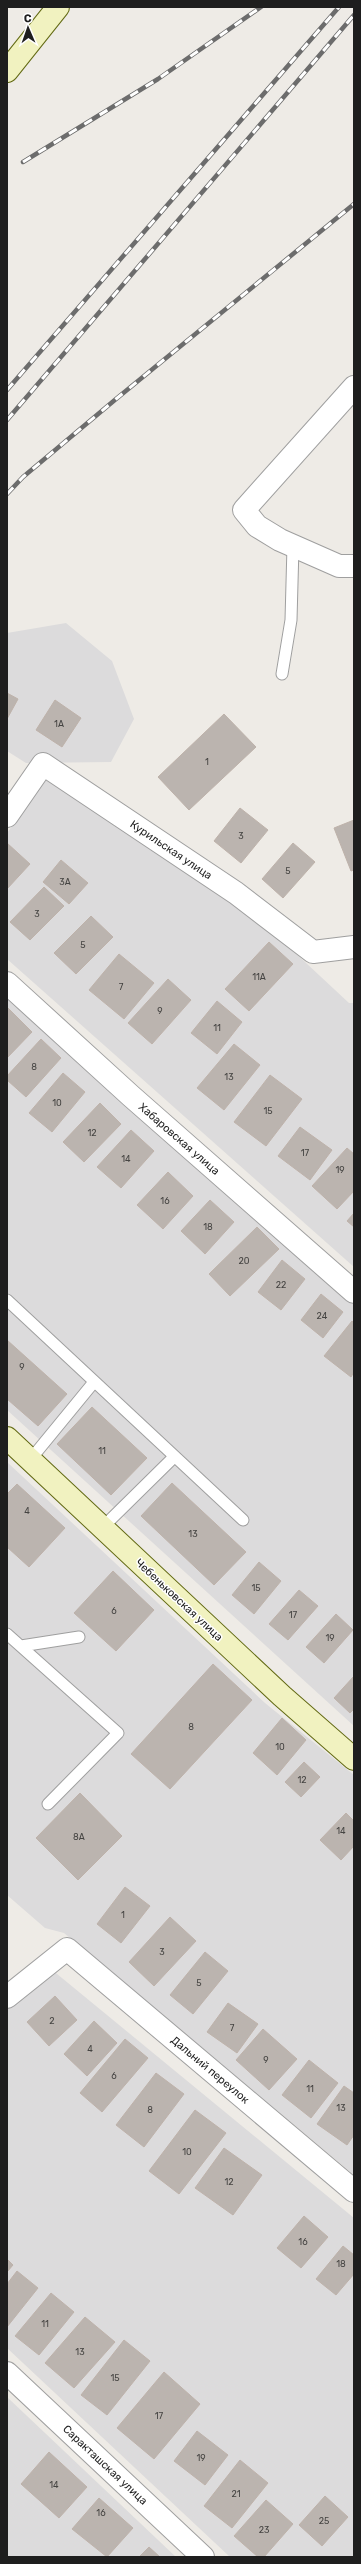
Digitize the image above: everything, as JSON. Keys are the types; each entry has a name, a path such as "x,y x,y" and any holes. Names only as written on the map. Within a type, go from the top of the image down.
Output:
{"street":[{"path":"7,71 58,7"},
{"path":"354,387 244,510 257,526 286,543 340,566 354,566"},
{"name":"Курильская улица","path":"7,816 43,764 236,893 313,952 354,947"},
{"name":"Хабаровская улица","path":"7,983 131,1096 354,1292"},
{"name":"Чебеньковская улица","path":"7,1438 102,1528 354,1759"},
{"name":"Дальний переулок","path":"7,1997 67,1949 354,2191"},
{"name":"Саракташская улица","path":"7,2372 204,2557"}],"lane":[{"path":"282,674 291,620 286,543"},
{"path":"7,1300 174,1457 244,1520"},
{"path":"30,1460 94,1382"},
{"path":"102,1528 174,1457"},
{"path":"7,1634 118,1733 48,1804"},
{"path":"21,1646 79,1637"}],"shaded area":[{"path":"66,623 112,661 134,719 111,762 26,763 7,751 7,633"},
{"path":"49,776 245,906 349,1003 354,1003 354,1267 7,959 7,833"},
{"path":"7,995 354,1291 354,1726 7,1410"},
{"path":"7,1462 265,1703 354,1775 354,2175 64,1933 45,1928 7,1895"},
{"path":"51,1969 354,2218 354,2557 230,2557 7,2348 7,2008"},
{"path":"7,2397 176,2557 7,2557"}],"building":[{"path":"7,693 18,699 7,719"},
{"path":"55,700 81,718 62,747 36,730"},
{"path":"224,714 256,747 189,810 158,777"},
{"path":"240,808 268,830 241,863 214,841"},
{"path":"354,820 354,870 351,871 334,828"},
{"path":"7,843 30,864 7,889"},
{"path":"293,843 315,862 283,898 262,879"},
{"path":"61,860 88,883 69,904 43,882"},
{"path":"44,887 64,906 30,940 10,922"},
{"path":"91,916 113,937 76,974 54,953"},
{"path":"269,942 293,964 249,1011 225,989"},
{"path":"119,954 154,983 124,1019 89,990"},
{"path":"168,979 191,1000 152,1044 128,1023"},
{"path":"217,1001 242,1022 217,1054 191,1033"},
{"path":"7,1007 32,1032 7,1058"},
{"path":"41,1039 61,1058 26,1097 7,1080 7,1076"},
{"path":"234,1044 260,1065 224,1110 197,1088"},
{"path":"63,1073 85,1092 52,1132 29,1113"},
{"path":"270,1075 302,1099 266,1146 234,1122"},
{"path":"100,1103 121,1124 84,1162 63,1142"},
{"path":"300,1127 332,1150 310,1180 278,1156"},
{"path":"131,1130 154,1151 121,1188 97,1167"},
{"path":"347,1148 354,1154 354,1191 337,1209 312,1186"},
{"path":"168,1172 193,1196 163,1229 137,1205"},
{"path":"210,1200 234,1222 205,1254 181,1231"},
{"path":"354,1213 354,1227 347,1221"},
{"path":"257,1227 279,1249 230,1296 209,1274"},
{"path":"282,1260 305,1279 281,1310 258,1292"},
{"path":"321,1294 343,1312 323,1338 301,1320"},
{"path":"352,1321 354,1323 354,1372 351,1377 324,1356"},
{"path":"7,1340 67,1394 38,1426 7,1399"},
{"path":"92,1407 147,1458 111,1495 57,1444"},
{"path":"172,1483 246,1552 214,1585 141,1516"},
{"path":"17,1484 65,1528 29,1567 7,1547 7,1494"},
{"path":"259,1562 281,1581 254,1614 232,1595"},
{"path":"113,1571 154,1610 116,1651 74,1613"},
{"path":"299,1590 318,1606 288,1640 269,1624"},
{"path":"336,1614 353,1630 324,1663 306,1647"},
{"path":"213,1664 252,1700 170,1789 131,1754"},
{"path":"354,1676 354,1709 350,1713 334,1698"},
{"path":"282,1718 306,1740 277,1775 253,1753"},
{"path":"304,1762 320,1777 301,1797 285,1782"},
{"path":"80,1793 122,1836 78,1880 36,1838"},
{"path":"346,1813 354,1821 354,1846 341,1860 320,1840"},
{"path":"125,1887 150,1906 121,1943 97,1924"},
{"path":"170,1917 196,1941 154,1986 129,1962"},
{"path":"205,1952 228,1971 193,2014 170,1995"},
{"path":"55,1996 77,2020 49,2046 27,2022"},
{"path":"228,2003 258,2024 237,2053 207,2032"},
{"path":"94,2021 117,2043 87,2076 64,2054"},
{"path":"263,2029 297,2059 269,2090 236,2060"},
{"path":"125,2039 148,2058 102,2112 80,2093"},
{"path":"309,2060 338,2083 311,2118 282,2095"},
{"path":"156,2073 184,2094 144,2147 116,2125"},
{"path":"344,2086 354,2093 354,2135 347,2145 317,2124"},
{"path":"195,2110 226,2133 179,2194 149,2171"},
{"path":"224,2148 262,2175 233,2215 195,2188"},
{"path":"304,2216 328,2237 301,2268 277,2248"},
{"path":"343,2246 354,2255 354,2274 336,2295 316,2279"},
{"path":"7,2259 13,2265 7,2272"},
{"path":"17,2271 38,2288 7,2327 7,2284"},
{"path":"51,2293 74,2312 39,2355 15,2336"},
{"path":"85,2317 115,2342 74,2388 45,2363"},
{"path":"124,2340 150,2361 107,2415 81,2395"},
{"path":"164,2372 200,2404 154,2459 117,2428"},
{"path":"197,2431 228,2455 205,2485 174,2461"},
{"path":"49,2452 87,2487 59,2518 21,2484"},
{"path":"240,2460 268,2483 232,2528 204,2506"},
{"path":"325,2496 348,2517 322,2546 299,2525"},
{"path":"99,2498 133,2528 107,2557 72,2529"},
{"path":"266,2500 293,2524 264,2557 258,2557 234,2536"},
{"path":"149,2547 160,2557 139,2557"}],"railway":[{"path":"23,162 158,79 261,7"},
{"path":"7,390 339,7"},
{"path":"7,420 354,15"},
{"path":"7,494 23,477 116,399 354,204"}]}
